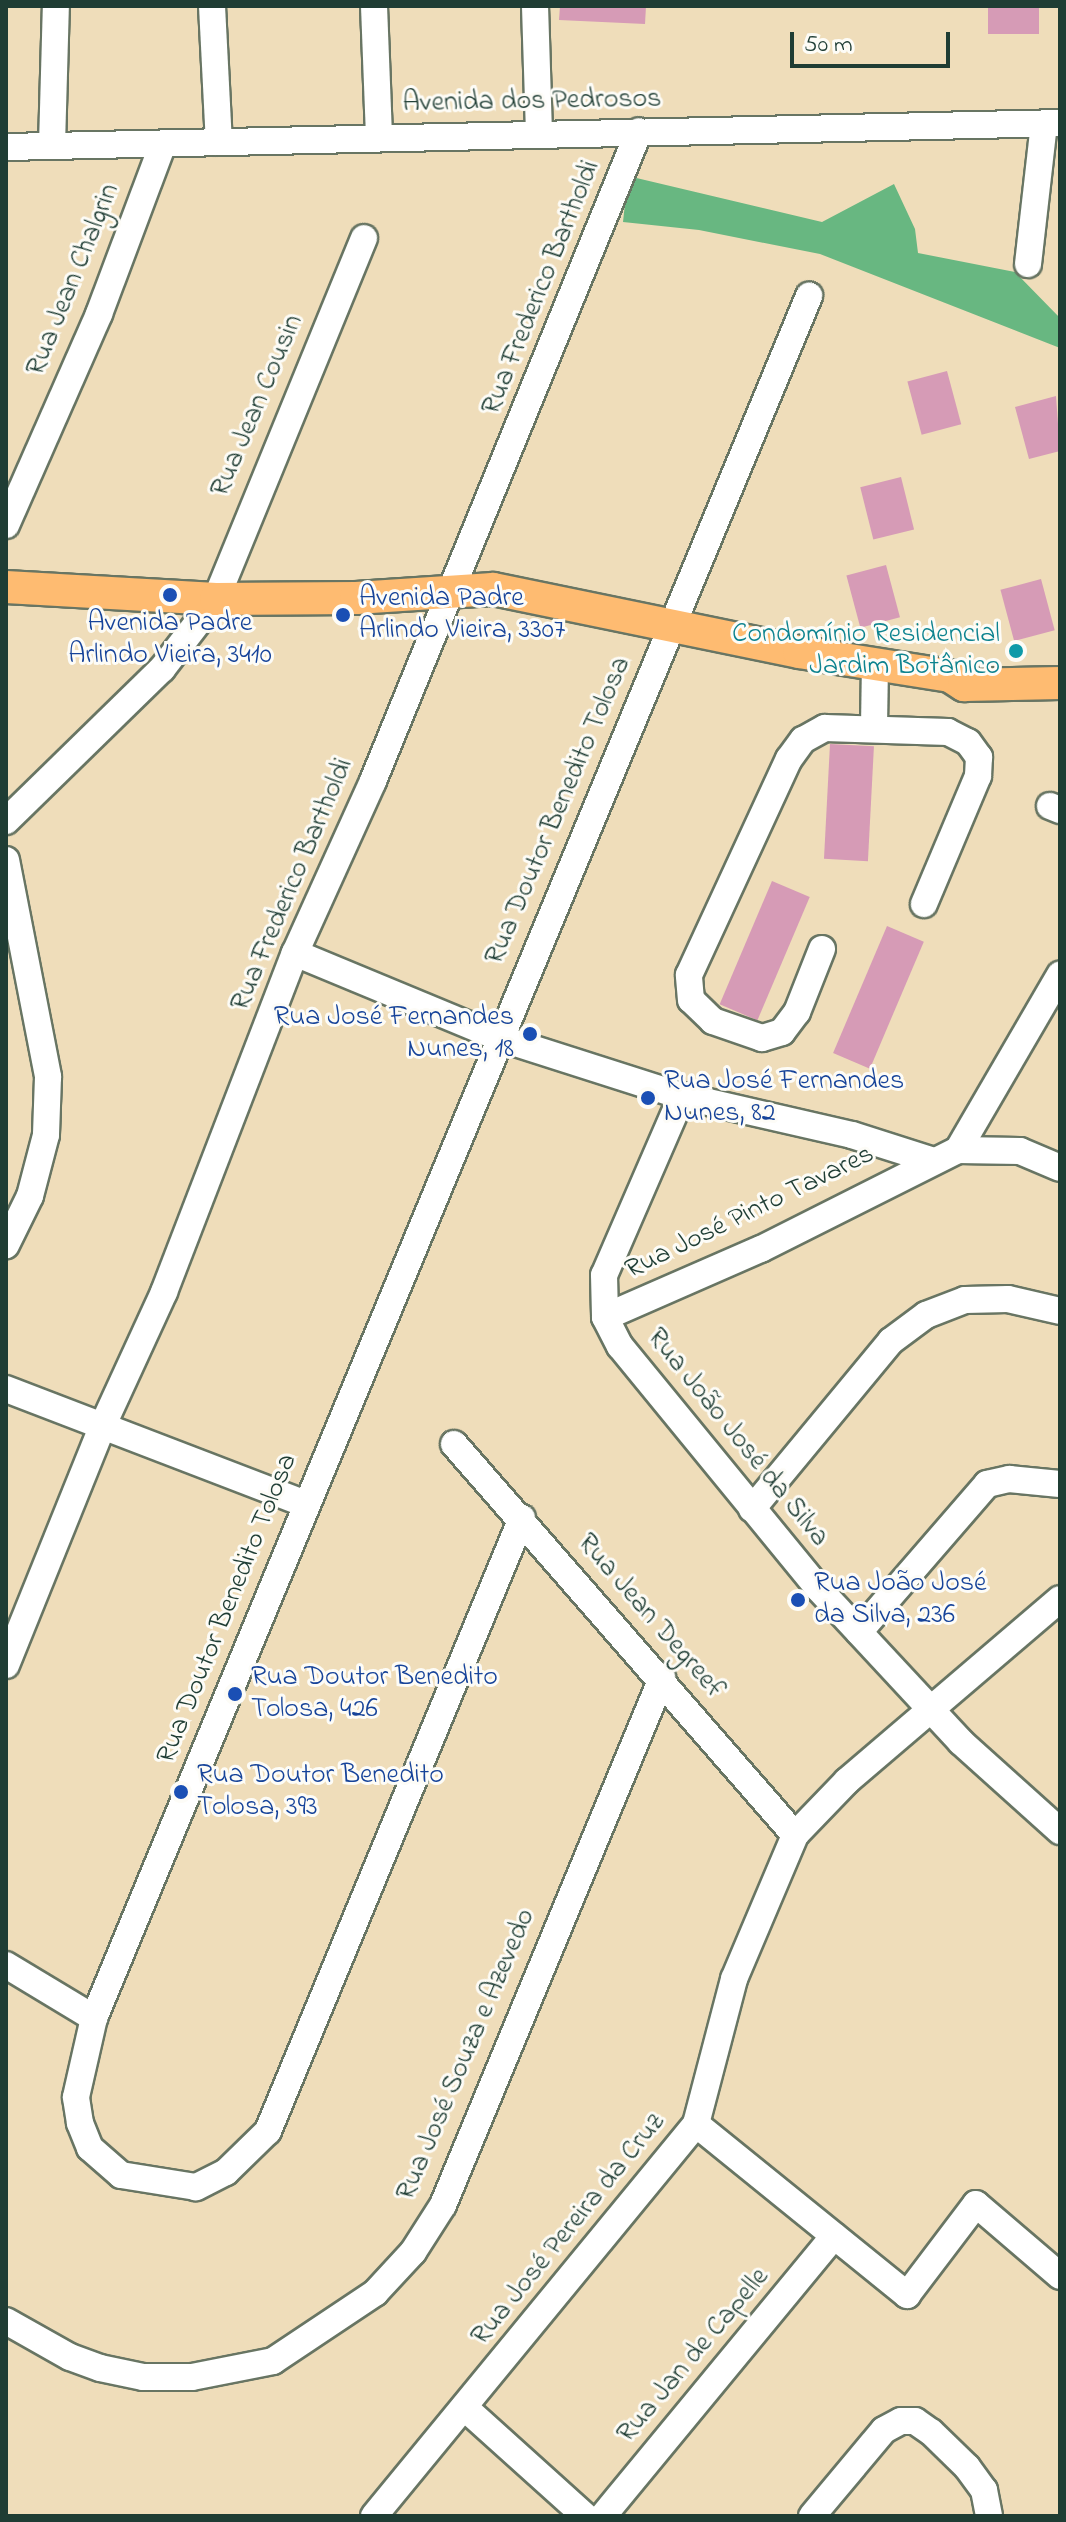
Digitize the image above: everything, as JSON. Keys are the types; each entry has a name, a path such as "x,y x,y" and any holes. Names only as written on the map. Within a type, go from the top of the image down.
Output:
{"main road":[{"path":"6,587 216,599 448,592 530,593 671,626 950,676 964,685 1060,683"},
{"path":"950,676 966,671 1060,670"}],"street":[{"path":"52,145 56,6"},
{"path":"212,6 219,142"},
{"path":"374,6 379,138"},
{"path":"535,6 539,134"},
{"path":"1028,264 1052,124"},
{"name":"Avenida dos Pedrosos","path":"6,147 162,146 639,131 1052,124"},
{"name":"Rua Frederico Bartholdi","path":"6,1665 102,1427 164,1292 295,953 373,781 639,131"},
{"name":"Rua Jean Chalgrin","path":"6,525 99,314 162,146"},
{"name":"Rua Jean Cousin","path":"6,821 162,669 216,599 364,238"},
{"name":"Rua Doutor Benedito Tolosa","path":"522,1518 268,2131 226,2172 196,2187 121,2175 90,2148 80,2123 76,2097 94,2018 809,296"},
{"path":"874,727 875,664"},
{"path":"822,949 797,1012 782,1032 762,1038 713,1021 691,1000 689,975 789,759 803,740 825,728 874,727 948,732 968,742 979,757 978,776 924,904"},
{"path":"6,860 48,1077 46,1135 30,1196 6,1245"},
{"path":"295,953 500,1038 682,1096 852,1135 931,1160"},
{"path":"958,1150 1060,975"},
{"name":"Rua João José da Silva","path":"682,1096 604,1275 605,1317 620,1346 752,1509 859,1632 931,1709 1060,1831"},
{"name":"Rua José Pinto Tavares","path":"605,1317 761,1249 931,1160 958,1150 1020,1151 1060,1168"},
{"path":"752,1509 891,1341 926,1315 965,1300 1008,1299 1060,1311"},
{"path":"6,1389 306,1504"},
{"name":"Rua Jean Degreef","path":"454,1444 662,1678 795,1835"},
{"path":"859,1632 987,1484 1009,1479 1060,1484"},
{"name":"Rua José Pereira da Cruz","path":"374,2516 696,2124 734,1979 795,1835 847,1781 1060,1599"},
{"name":"Rua José Souza e Azevedo","path":"6,2321 70,2357 100,2368 143,2377 192,2377 273,2361 375,2293 413,2252 443,2205 662,1678"},
{"path":"6,1965 94,2018"},
{"path":"696,2124 907,2295 976,2204 1060,2276"},
{"name":"Rua Jan de Capelle","path":"603,2516 834,2236"},
{"path":"464,2407 585,2516"},
{"path":"812,2516 884,2430 901,2421 915,2421 931,2432 967,2467 984,2490 989,2516"}],"green space":[{"path":"628,176 822,222 894,184 915,229 918,253 1015,272 1060,318 1060,348 820,254 699,230 623,222"}],"building":[{"path":"560,6 646,6 645,24 559,20"},
{"path":"988,6 1039,6 1039,34 988,34"},
{"path":"947,371 961,424 922,435 907,382"},
{"path":"1056,396 1060,451 1029,459 1015,407"},
{"path":"901,477 914,529 873,540 860,487"},
{"path":"886,565 900,617 860,628 846,576"},
{"path":"1041,579 1055,630 1014,641 1000,590"},
{"path":"830,744 874,746 868,861 824,859"},
{"path":"772,881 810,897 757,1020 720,1004"},
{"path":"887,926 924,942 870,1069 833,1053"}],"place":[{"name":"Avenida Padre Arlindo Vieira, 3410","path":"170,595"},
{"name":"Avenida Padre Arlindo Vieira, 3307","path":"343,615"},
{"name":"Condomínio Residencial Jardim Botânico","path":"1016,651"},
{"name":"Rua José Fernandes Nunes, 18","path":"530,1034"},
{"name":"Rua José Fernandes Nunes, 82","path":"648,1098"},
{"name":"Rua João José da Silva, 236","path":"798,1600"},
{"name":"Rua Doutor Benedito Tolosa, 426","path":"235,1694"},
{"name":"Rua Doutor Benedito Tolosa, 393","path":"181,1792"}]}
